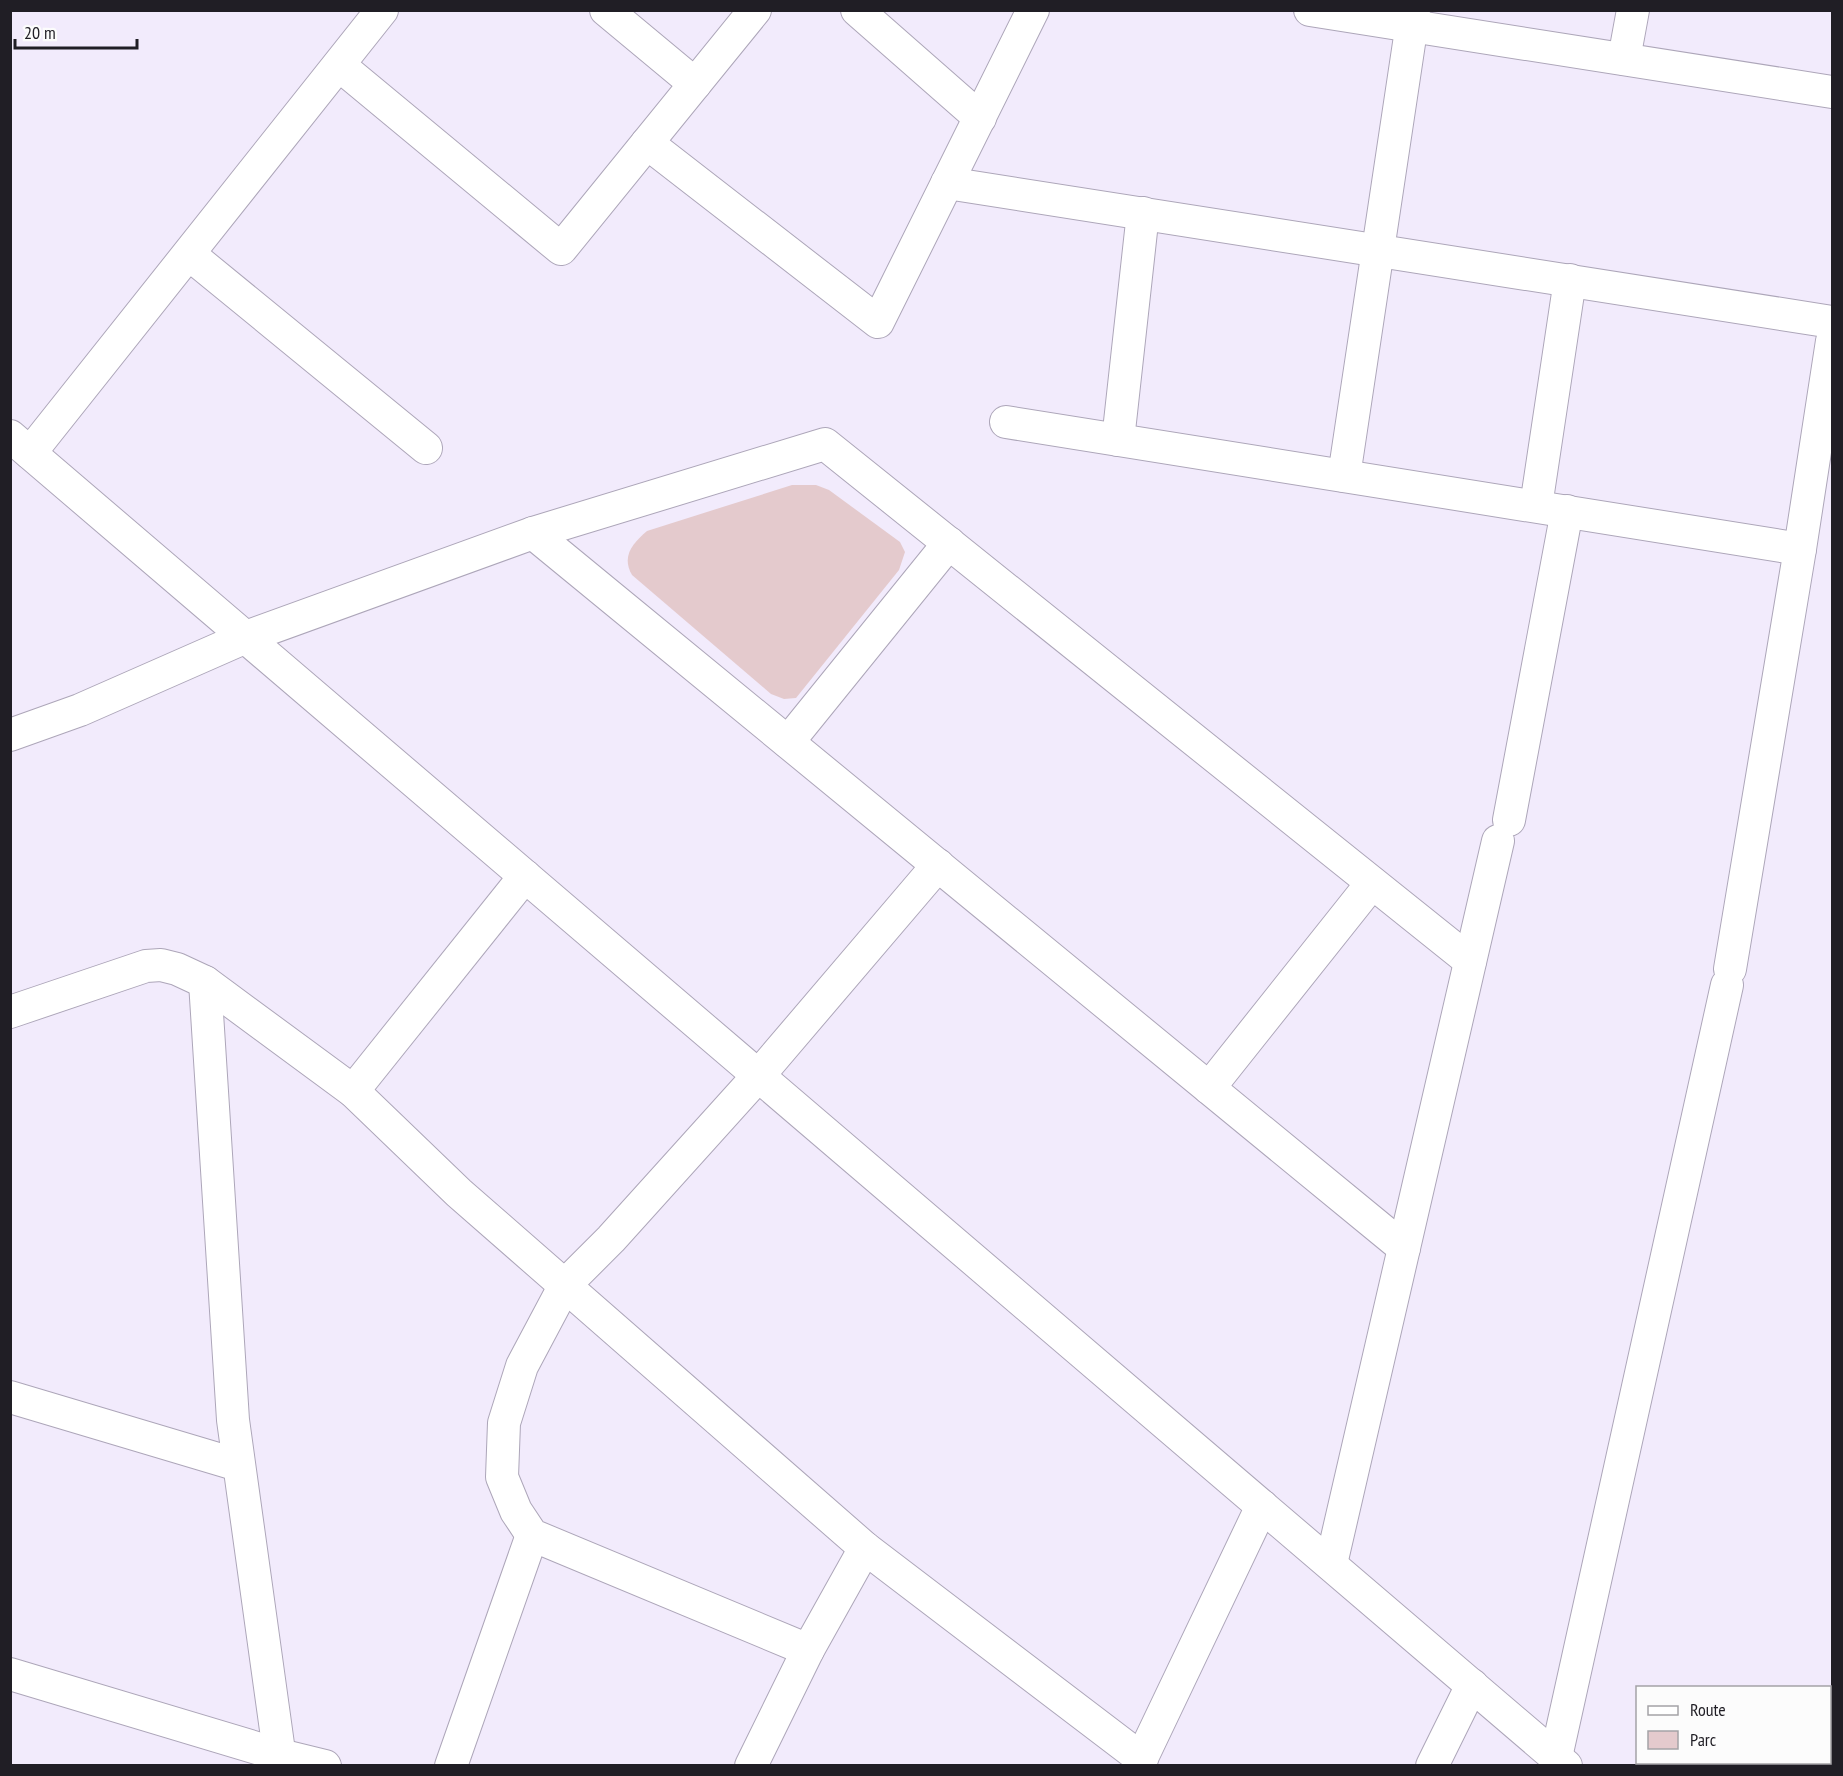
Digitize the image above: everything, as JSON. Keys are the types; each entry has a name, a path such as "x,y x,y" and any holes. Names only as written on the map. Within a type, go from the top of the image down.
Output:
{"street":[{"path":"382,10 189,254 20,444 1561,1761 1728,977 1833,340"},
{"path":"606,10 695,84"},
{"path":"339,65 561,249 755,10"},
{"path":"857,10 980,118"},
{"path":"647,143 878,322 1034,10"},
{"path":"1310,10 1413,18 1624,59 1833,92"},
{"path":"1624,59 1633,10"},
{"path":"1344,476 1413,18"},
{"path":"947,183 1833,322"},
{"path":"1118,440 1143,213"},
{"path":"189,254 426,448"},
{"path":"1536,506 1570,280"},
{"path":"1006,422 1800,549"},
{"path":"10,735 80,710 246,637 533,533 825,444 1470,961"},
{"path":"1331,1564 1470,961 1503,831 1567,511"},
{"path":"533,533 1404,1248"},
{"path":"788,742 949,543"},
{"path":"808,1650 532,1535 516,1511 502,1477 504,1423 522,1366 565,1285 611,1239 759,1076 938,865"},
{"path":"353,1091 525,876"},
{"path":"1209,1088 1372,883"},
{"path":"10,1012 146,966 161,965 177,969 205,982 353,1091 459,1193 865,1548 1140,1762 1262,1506"},
{"path":"205,982 233,1420 280,1760"},
{"path":"10,1397 238,1465"},
{"path":"451,1766 532,1535"},
{"path":"751,1766 808,1650 865,1548"},
{"path":"10,1674 280,1760 325,1766"},
{"path":"1432,1766 1472,1685"}],"green space":[{"path":"792,485 816,485 829,490 900,542 905,552 899,570 796,698 784,699 771,694 632,575 628,556 633,545 647,531"}]}
